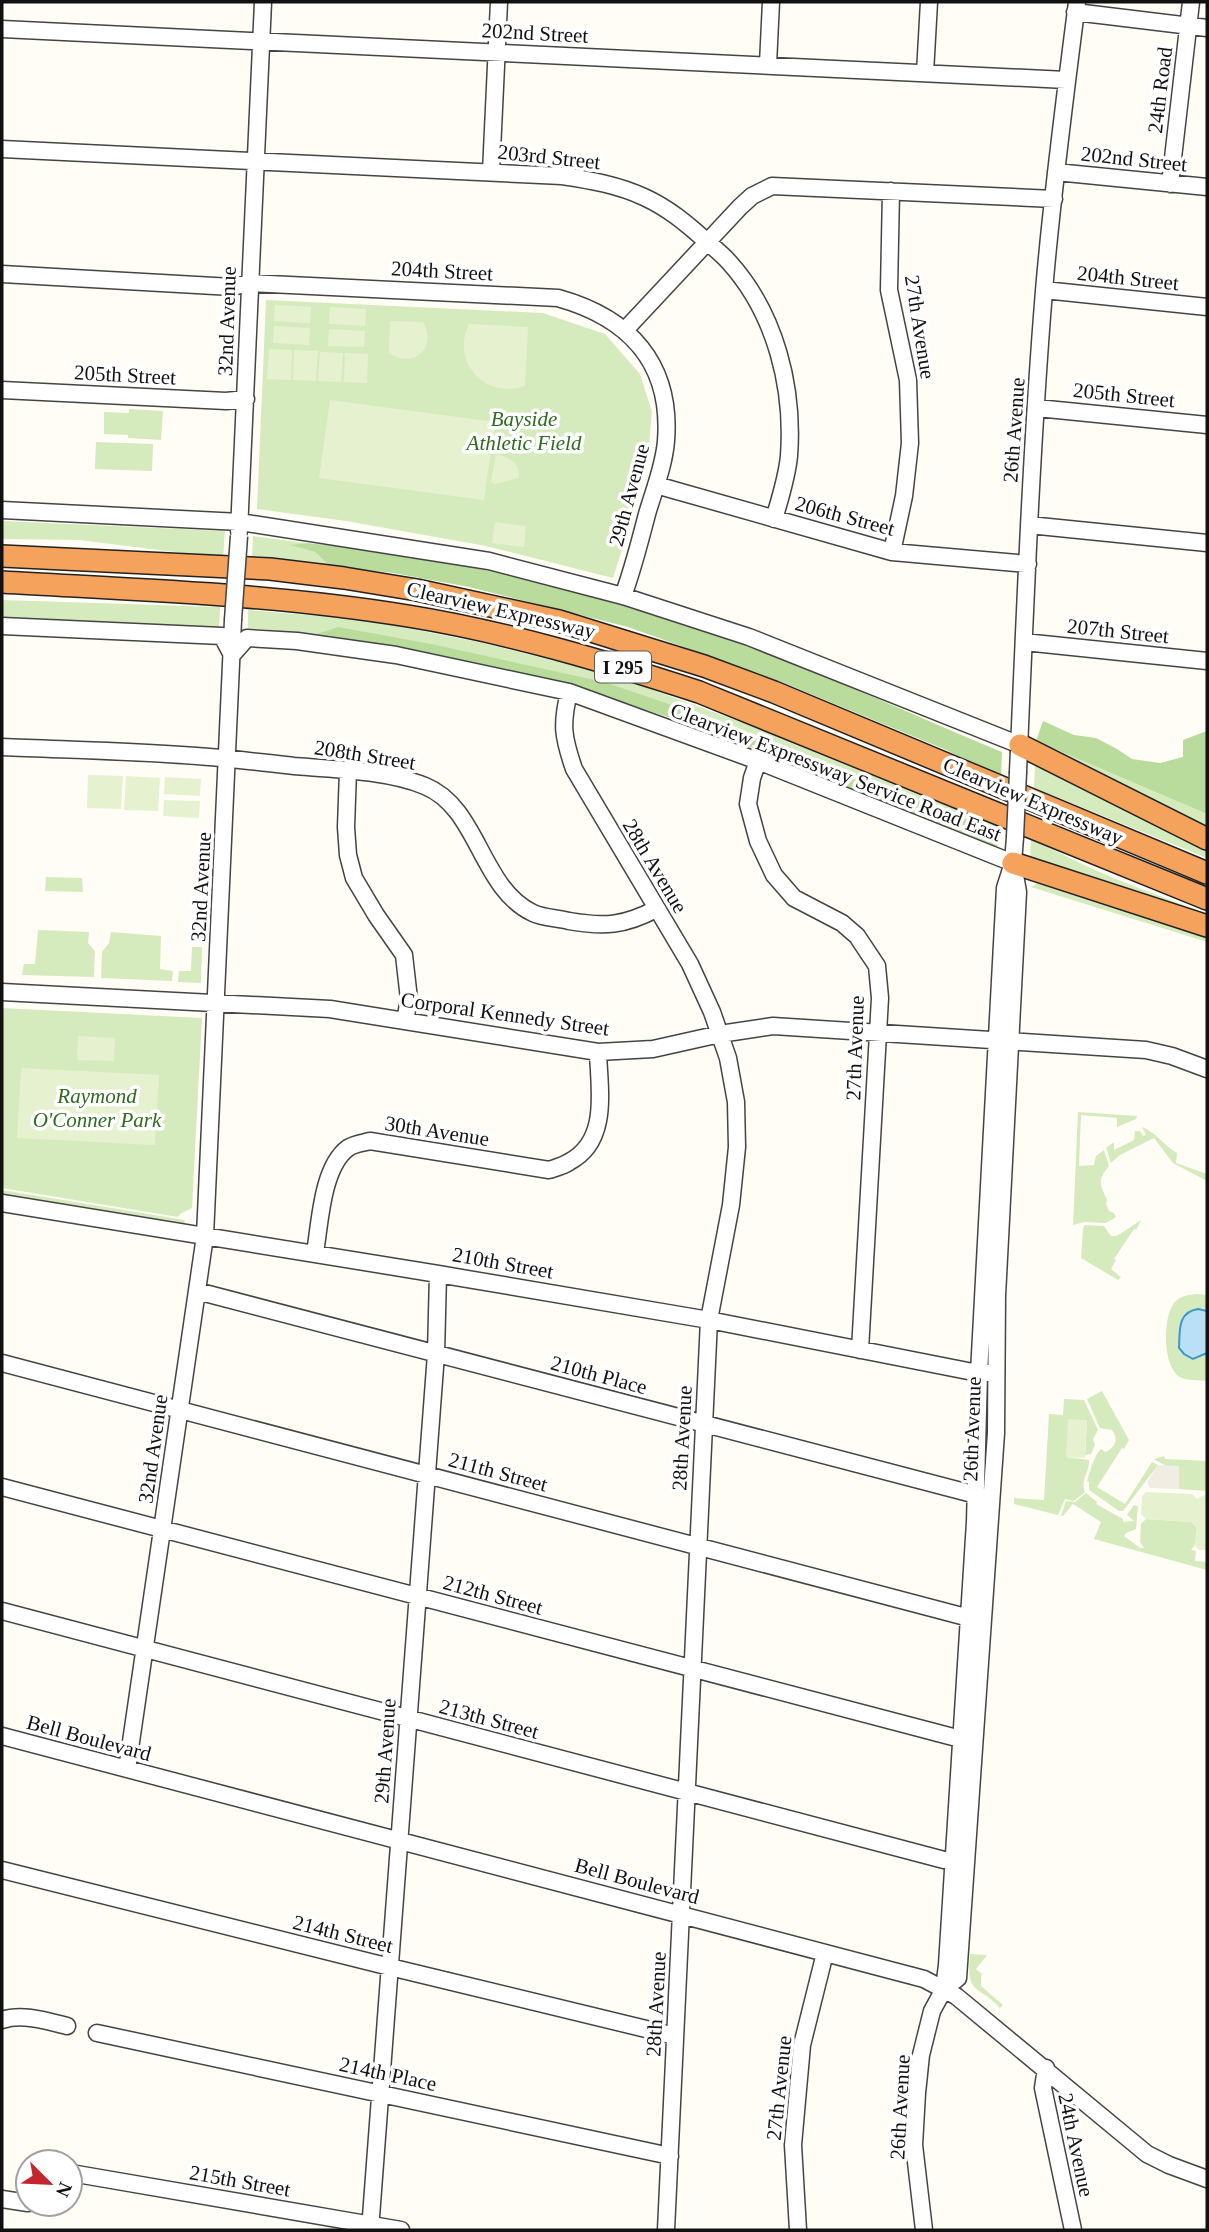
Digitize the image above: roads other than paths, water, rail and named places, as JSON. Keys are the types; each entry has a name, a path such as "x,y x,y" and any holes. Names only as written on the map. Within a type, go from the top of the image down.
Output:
{"highway":[{"name":"Clearview Expressway","path":"2,553 270,569 331,576 442,595 559,621 704,666 774,692 1207,873"},
{"name":"Clearview Expressway","path":"2,582 264,597 337,605 411,616 557,649 699,692 1207,899"},
{"path":"1020,745 1207,839"},
{"path":"1013,863 1207,926"}],"street":[{"name":"32nd Avenue","path":"127,1769 205,1236 233,620 246,400 262,2"},
{"path":"491,172 499,2"},
{"path":"768,64 771,2"},
{"path":"925,73 929,2"},
{"name":"24th Road","path":"1170,184 1191,2"},
{"path":"1076,7 1207,28"},
{"name":"26th Avenue","path":"925,2230 914,2145 917,2093 921,2055 932,2011 944,1989 961,1860 984,1497 987,1373 1004,1041 1005,888 1013,863 1015,837 1029,525 1044,290 1076,7"},
{"name":"202nd Street","path":"2,29 1066,80"},
{"name":"203rd Street","path":"2,149 562,176 617,187 644,197 668,209 706,241"},
{"name":"202nd Street","path":"1056,172 1207,187"},
{"path":"625,330 751,196 772,186 1054,199"},
{"name":"27th Avenue","path":"891,191 889,290 908,380 910,443 904,496 892,552"},
{"path":"706,241 729,262 747,286 769,325 778,349 784,375 789,459 774,519"},
{"name":"204th Street","path":"2,264 239,276 249,283"},
{"name":"204th Street","path":"2,274 558,298 599,312 625,330"},
{"name":"204th Street","path":"1044,290 1207,307"},
{"name":"29th Avenue","path":"623,596 656,485 666,444 667,420 664,395 656,373 644,352 625,330"},
{"name":"205th Street","path":"2,390 246,400"},
{"name":"205th Street","path":"1037,408 1207,425"},
{"name":"206th Street","path":"656,485 892,552 1028,564"},
{"name":"Clearview Expressway","path":"2,510 239,529 489,561 623,596 750,638 1020,745"},
{"path":"1029,525 1207,543"},
{"path":"2,626 222,636 232,655"},
{"name":"Clearview Expressway Service Road East","path":"232,655 247,638 297,640 396,655 569,692 758,761 1013,863"},
{"name":"207th Street","path":"1024,642 1207,661"},
{"name":"28th Avenue","path":"569,692 564,713 564,738 574,769 690,964 720,1034 728,1058 736,1102 737,1147 731,1205 709,1320 666,2230"},
{"name":"208th Street","path":"2,747 227,759 348,771 414,783 442,794 465,824 506,892 519,905 535,914 606,925 629,921 656,909"},
{"name":"27th Avenue","path":"758,761 748,804 758,841 774,875 794,898 842,923 857,936 877,966 880,998 860,1350"},
{"path":"348,771 348,855 354,878 404,955 409,999 405,1021"},
{"name":"Corporal Kennedy Street","path":"2,992 330,1009 598,1052 653,1049 720,1034 773,1026 1146,1050 1207,1069"},
{"name":"30th Avenue","path":"315,1253 330,1175 337,1159 350,1146 370,1141 549,1170 570,1162 583,1153 594,1135 600,1112 598,1052"},
{"name":"210th Street","path":"2,1203 709,1320 987,1373"},
{"name":"29th Avenue","path":"370,2227 436,1354 438,1274"},
{"name":"210th Place","path":"197,1291 984,1497"},
{"name":"211th Street","path":"2,1363 976,1619"},
{"name":"212th Street","path":"2,1487 692,1669 969,1739"},
{"name":"213th Street","path":"2,1611 944,1860 961,1860"},
{"name":"Bell Boulevard","path":"2,1737 924,1979 956,1996 1147,2154 1207,2179"},
{"name":"214th Street","path":"2,1870 390,1968 675,2036"},
{"name":"27th Avenue","path":"798,2230 793,2146 802,2045 825,1953"},
{"path":"2,2020 31,2018 67,2026"},
{"name":"214th Place","path":"97,2033 670,2156"},
{"name":"24th Avenue","path":"1046,2068 1043,2088 1073,2230"},
{"name":"215th Street","path":"84,2175 370,2227 401,2230"}],"water":[{"path":"1198,1309 1207,1311 1207,1353 1193,1359 1179,1348 1180,1329 1186,1314"}],"park label":[{"name":"Bayside Athletic Field","path":"524,431"},
{"name":"Raymond O'Conner Park","path":"97,1108"}]}
